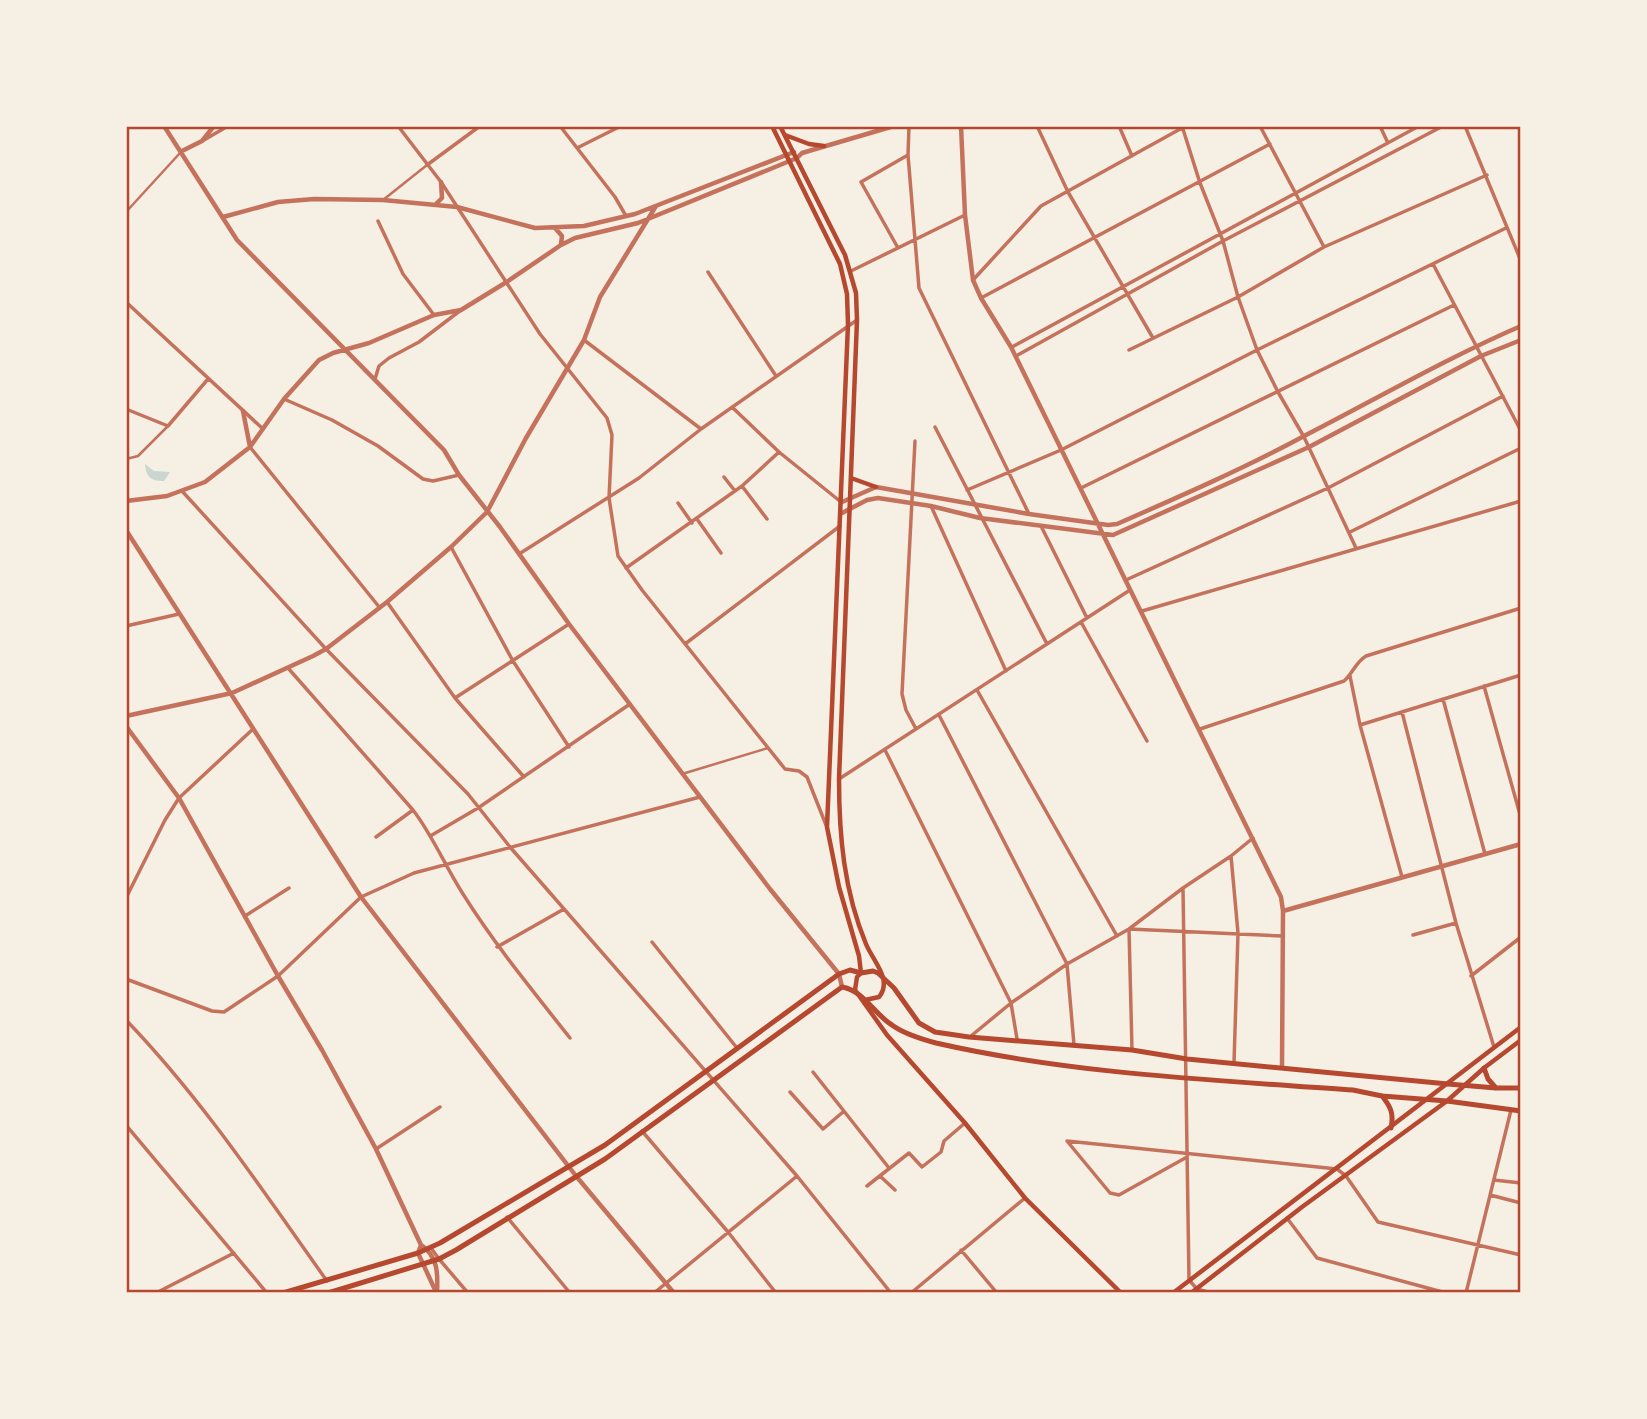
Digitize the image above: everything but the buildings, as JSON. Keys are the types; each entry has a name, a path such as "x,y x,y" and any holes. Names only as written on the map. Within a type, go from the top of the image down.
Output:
{"main road":[{"path":"772,126 851,271 856,293 838,779 840,841 846,877 866,944 883,978 883,992 872,1000 865,1000"},
{"path":"780,126 826,225 847,294 842,513 827,827 837,879 859,956 861,972 855,984 859,996 889,1024 934,1042 1073,1067 1353,1090 1382,1096 1521,1111"},
{"path":"785,135 808,144 824,146"},
{"path":"851,478 876,487"},
{"path":"837,879 846,877"},
{"path":"283,1293 429,1248 605,1145 839,974 850,970 873,971 883,978 894,988 919,1023 930,1031 969,1037 1132,1050 1187,1059 1448,1084 1521,1088"},
{"path":"328,1293 437,1260 605,1159 842,987 853,990 859,996 895,1044 965,1123 1025,1198 1121,1293"},
{"path":"1172,1293 1521,1027"},
{"path":"1190,1293 1447,1101 1463,1085 1521,1040"},
{"path":"1484,1068 1488,1079 1496,1088"},
{"path":"1382,1096 1392,1110 1391,1128"}],"street":[{"path":"164,126 237,240 444,450 459,475 682,774 839,974 842,987"},
{"path":"202,141 214,126"},
{"path":"126,212 174,157 228,126"},
{"path":"398,126 441,183 506,283 607,418 612,435 609,498 618,556 787,771 799,771 807,777 827,827"},
{"path":"383,200 480,126"},
{"path":"561,126 615,197 626,216"},
{"path":"577,148 621,126"},
{"path":"375,379 379,366 389,358 419,342 461,310 575,238 650,218 797,158 802,153 894,126"},
{"path":"909,126 908,155 919,288 1029,514"},
{"path":"961,126 965,215 973,280 1016,356 1281,897 1282,1067"},
{"path":"1037,126 1068,192 1153,338"},
{"path":"1119,126 1132,156"},
{"path":"1260,126 1324,247"},
{"path":"1380,126 1387,141"},
{"path":"1011,347 1419,126"},
{"path":"1016,356 1223,241 1443,126"},
{"path":"1465,126 1521,261"},
{"path":"973,280 1041,206 1182,127 1200,183 1220,232 1238,297 1257,349 1304,436 1356,548"},
{"path":"981,298 1270,144"},
{"path":"223,217 278,202 314,199 383,200 457,207 535,228 584,226 656,206 787,153 802,153"},
{"path":"898,247 861,181 908,155"},
{"path":"1129,350 1238,297 1324,247 1487,175"},
{"path":"436,204 442,198 441,183"},
{"path":"126,716 232,693 327,649 387,603 451,547 487,512 526,438 584,340 600,298 656,206"},
{"path":"851,271 965,215"},
{"path":"377,221 403,274 434,315"},
{"path":"553,227 562,236 561,245"},
{"path":"968,490 1061,450 1257,349 1506,228"},
{"path":"1433,264 1521,431"},
{"path":"708,272 776,377"},
{"path":"126,302 264,430"},
{"path":"1081,488 1454,305"},
{"path":"126,501 167,496 205,482 250,447 284,399 318,360 369,343 434,315 461,310"},
{"path":"519,554 639,478 701,429 857,320"},
{"path":"732,407 779,452 842,502 876,487 1029,514 1117,524 1208,484 1475,346 1521,326"},
{"path":"584,340 701,429"},
{"path":"842,513 878,498 980,517 1104,535 1121,533 1309,447 1481,356 1521,340"},
{"path":"126,459 138,456 169,426 208,379"},
{"path":"1126,580 1328,488 1503,396"},
{"path":"284,399 332,420 378,446 423,479 433,481 459,475"},
{"path":"126,409 169,426"},
{"path":"243,411 250,447 380,608"},
{"path":"935,427 1047,644"},
{"path":"915,441 902,694 906,710 916,729"},
{"path":"1350,532 1521,448"},
{"path":"626,568 735,491 779,452"},
{"path":"724,477 735,491"},
{"path":"741,486 767,519"},
{"path":"182,491 327,649 468,794 510,847 797,1176 891,1293"},
{"path":"1142,611 1521,501"},
{"path":"678,503 692,523"},
{"path":"931,506 1006,671"},
{"path":"697,519 721,554"},
{"path":"685,644 841,524"},
{"path":"1040,524 1087,618"},
{"path":"126,530 361,897 576,1176 674,1293"},
{"path":"451,547 513,661 569,747"},
{"path":"838,779 1131,590"},
{"path":"387,603 455,698 524,777"},
{"path":"1200,729 1343,681 1350,676 1356,663 1366,656 1521,608"},
{"path":"126,626 179,614"},
{"path":"1081,622 1147,741"},
{"path":"455,698 569,624"},
{"path":"288,668 413,810 432,835 444,863 497,947 570,1038"},
{"path":"1360,725 1521,675"},
{"path":"1350,676 1360,725 1402,877"},
{"path":"1484,686 1521,818"},
{"path":"977,690 1117,936"},
{"path":"1443,699 1485,854"},
{"path":"432,835 478,808 630,704"},
{"path":"1402,712 1456,923 1494,1047"},
{"path":"939,715 1067,964 1074,1045"},
{"path":"126,726 179,797 376,1149 421,1245 429,1248 468,1293"},
{"path":"126,898 179,797 253,729"},
{"path":"682,774 768,748"},
{"path":"885,750 1011,1003 1017,1039"},
{"path":"126,979 212,1011 224,1012 278,976 361,897 414,873 700,797"},
{"path":"376,837 413,810"},
{"path":"969,1037 1011,1003 1067,964 1129,929 1252,838"},
{"path":"1283,911 1442,864 1521,844"},
{"path":"1231,856 1238,933 1234,1063"},
{"path":"245,916 289,888"},
{"path":"1183,888 1190,1293"},
{"path":"497,947 564,909"},
{"path":"1413,935 1456,923"},
{"path":"1129,929 1283,936"},
{"path":"1129,929 1132,1050"},
{"path":"1471,976 1521,937"},
{"path":"652,942 737,1048"},
{"path":"126,1020 166,1061 232,1147 327,1281"},
{"path":"813,1072 889,1168"},
{"path":"790,1093 823,1129 843,1112"},
{"path":"376,1149 440,1107"},
{"path":"1466,1293 1511,1110"},
{"path":"867,1186 909,1153 922,1167 941,1152 944,1141 965,1123"},
{"path":"126,1125 267,1293"},
{"path":"642,1131 776,1293"},
{"path":"1187,1155 1115,1195 1067,1141 1337,1169 1346,1176 1378,1222 1521,1255"},
{"path":"654,1293 797,1176"},
{"path":"880,1176 895,1191"},
{"path":"1494,1180 1521,1183"},
{"path":"1490,1195 1521,1203"},
{"path":"911,1293 1025,1198"},
{"path":"508,1217 570,1293"},
{"path":"1287,1218 1317,1258 1446,1293"},
{"path":"421,1245 418,1253 437,1293"},
{"path":"961,1250 997,1293"},
{"path":"156,1293 234,1253"},
{"path":"437,1260 437,1293"},
{"path":"1189,1280 1197,1289 1211,1293"}],"shaded area":[{"path":"145,464 154,471 170,472 164,481 156,480 148,475"}]}
